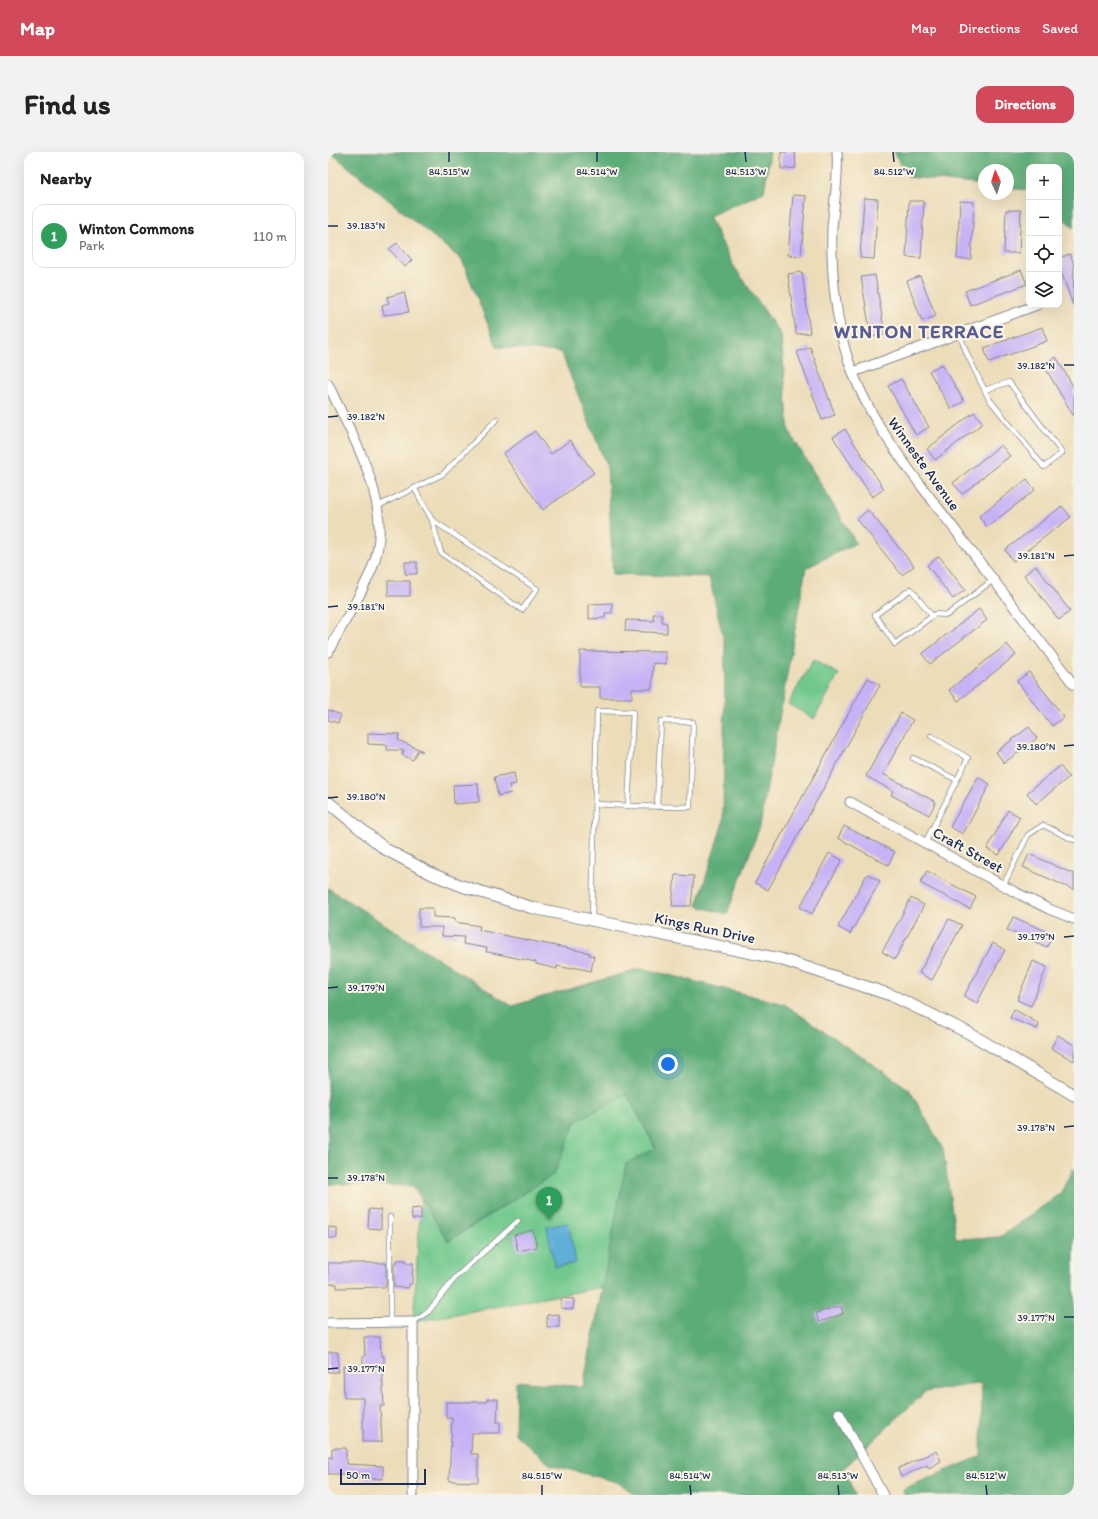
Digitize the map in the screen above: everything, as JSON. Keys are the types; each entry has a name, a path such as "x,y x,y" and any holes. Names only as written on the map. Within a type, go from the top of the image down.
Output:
{"street":[{"name":"Winneste Avenue","path":"837,152 838,178 832,230 832,261 840,329 853,372 873,416 889,445 1074,685"},
{"path":"853,372 1029,308"},
{"path":"328,384 371,479 378,506 379,538 371,570 328,652"},
{"name":"Kings Run Drive","path":"328,802 385,849 432,874 497,898 533,908 780,959 891,995 967,1032 1074,1095"},
{"name":"Craft Street","path":"850,802 1003,886 1048,909 1074,919"},
{"path":"328,1323 413,1322 413,1495"},
{"path":"839,1413 883,1495"}],"lane":[{"path":"959,333 967,354 989,399 1044,467 1062,453 1009,382 985,390"},
{"path":"378,506 443,474 497,419"},
{"path":"415,489 432,520 441,553 522,610 537,589 432,520"},
{"path":"932,616 912,589 875,615 895,644 935,614 947,615 993,580"},
{"path":"592,920 596,804 597,711 633,712 628,806"},
{"path":"596,804 657,807 690,807 693,722 661,721 657,807"},
{"path":"925,843 968,758 931,736"},
{"path":"913,758 957,780"},
{"path":"1003,886 1028,835 1043,824 1074,840"},
{"path":"390,1217 390,1322"},
{"path":"413,1322 428,1312 456,1277 518,1221"}],"green space":[{"path":"330,152 770,152 764,192 709,216 733,265 781,335 789,431 856,543 806,568 760,826 727,914 697,906 723,822 725,645 709,577 613,574 607,467 561,352 497,347 462,260"},
{"path":"894,152 1074,152 1074,228 1062,218 1062,164 1026,164 1026,190 1014,189 1014,164 978,164 978,184 908,177"},
{"path":"813,660 839,674 814,719 788,704"},
{"path":"328,888 512,1006 642,968 784,1004 909,1089 943,1149 956,1239 1000,1237 1060,1194 1074,1168 1074,1495 904,1495 903,1489 981,1456 982,1383 925,1392 844,1468 855,1495 636,1495 617,1482 551,1465 515,1434 516,1381 583,1387 626,1164 656,1148 627,1094 576,1121 554,1174 448,1241 413,1186 328,1184"},
{"path":"627,1094 656,1149 626,1164 603,1287 413,1322 421,1199 449,1241 554,1174 576,1121"}],"water":[{"path":"568,1223 576,1263 555,1267 547,1227"}],"building":[{"path":"781,152 795,152 796,168 781,169"},
{"path":"793,195 806,196 801,256 788,255"},
{"path":"864,198 878,199 874,259 860,258"},
{"path":"909,201 924,201 921,258 906,257"},
{"path":"960,201 974,202 971,259 957,259"},
{"path":"1006,210 1021,210 1019,253 1004,253"},
{"path":"397,243 412,260 405,267 389,249"},
{"path":"1070,254 1074,264 1073,305 1062,274 1062,257"},
{"path":"1021,270 1026,282 1026,284 970,305 965,291"},
{"path":"802,272 810,333 796,334 788,274"},
{"path":"875,275 885,335 871,337 861,277"},
{"path":"920,276 936,316 922,321 907,281"},
{"path":"404,292 409,312 384,315 382,305 389,303 387,297"},
{"path":"1042,327 1047,341 989,362 984,348"},
{"path":"810,347 835,415 822,420 797,352"},
{"path":"1056,357 1074,388 1074,417 1043,364"},
{"path":"942,364 964,401 951,409 929,371"},
{"path":"901,379 929,427 916,435 888,386"},
{"path":"974,412 983,423 935,460 927,449"},
{"path":"845,429 884,489 872,497 833,437"},
{"path":"535,431 551,454 570,440 594,473 543,510 503,454"},
{"path":"1001,445 1010,456 962,494 953,483"},
{"path":"1027,479 1035,490 987,527 979,516"},
{"path":"1062,506 1071,517 1013,561 1005,550"},
{"path":"868,510 914,566 902,575 857,519"},
{"path":"939,556 965,590 953,599 927,565"},
{"path":"405,562 417,562 417,574 405,574"},
{"path":"1036,566 1070,611 1059,620 1024,575"},
{"path":"388,581 410,581 410,596 388,596"},
{"path":"612,603 612,613 605,613 605,618 589,619 589,604"},
{"path":"979,609 987,620 930,664 922,654"},
{"path":"653,614 662,614 662,622 667,623 667,633 625,631 626,620 654,621"},
{"path":"1007,644 1016,655 958,701 949,690"},
{"path":"580,651 666,652 666,664 653,663 652,689 632,689 632,698 600,698 600,687 580,687"},
{"path":"1029,672 1064,717 1052,726 1017,681"},
{"path":"868,678 880,685 768,890 755,883"},
{"path":"328,710 341,715 338,723 328,720"},
{"path":"901,713 913,720 883,774 936,802 929,815 891,795 893,791 866,776"},
{"path":"1029,727 1037,738 1004,763 996,752"},
{"path":"368,733 399,734 398,740 423,751 417,751 413,760 402,755 404,750 387,750 387,745 368,744"},
{"path":"1060,766 1069,777 1036,804 1027,793"},
{"path":"514,773 516,784 509,785 511,793 498,796 494,777"},
{"path":"978,777 990,784 963,834 950,827"},
{"path":"478,784 479,802 454,804 453,785"},
{"path":"1008,810 1020,817 999,855 987,849"},
{"path":"844,826 895,852 888,865 838,838"},
{"path":"829,853 842,860 812,914 800,907"},
{"path":"1029,854 1074,874 1074,890 1023,867"},
{"path":"927,871 976,897 970,909 920,883"},
{"path":"867,874 880,881 850,934 838,927"},
{"path":"675,875 694,876 691,906 672,906"},
{"path":"911,898 924,905 895,959 882,952"},
{"path":"419,908 433,908 433,917 455,918 455,922 480,926 479,930 590,953 589,955 594,956 591,971 573,967 572,969 557,966 557,969 536,964 536,962 486,952 487,948 463,944 464,937 442,936 442,927 419,927"},
{"path":"1013,917 1053,934 1047,947 1007,930"},
{"path":"949,919 962,925 932,980 919,973"},
{"path":"993,943 1005,950 977,1003 964,996"},
{"path":"1033,961 1047,967 1031,1006 1017,1000"},
{"path":"1014,1009 1039,1024 1037,1029 1010,1018"},
{"path":"1058,1035 1074,1045 1074,1061 1051,1048"},
{"path":"421,1208 421,1219 412,1219 411,1209"},
{"path":"369,1209 381,1210 381,1229 368,1228"},
{"path":"328,1227 337,1228 337,1238 328,1238"},
{"path":"533,1230 537,1247 518,1251 514,1235"},
{"path":"397,1260 406,1260 406,1263 413,1263 412,1284 409,1284 409,1288 394,1287 394,1263 397,1263"},
{"path":"328,1263 386,1263 386,1287 337,1288 337,1284 328,1284"},
{"path":"561,1298 574,1299 573,1309 561,1308"},
{"path":"841,1306 843,1314 819,1322 816,1313"},
{"path":"559,1314 559,1327 547,1327 547,1315"},
{"path":"364,1337 380,1337 381,1356 384,1356 384,1370 382,1370 384,1406 380,1406 382,1442 363,1442 363,1398 344,1398 343,1366 363,1366 363,1356 365,1356"},
{"path":"328,1352 338,1352 338,1372 328,1372"},
{"path":"487,1399 498,1399 497,1422 500,1422 500,1433 472,1433 471,1454 478,1454 478,1482 449,1481 452,1418 446,1418 446,1402 487,1402"},
{"path":"332,1448 346,1448 346,1464 383,1466 383,1479 362,1478 362,1474 328,1474 328,1457 332,1458"},
{"path":"936,1451 941,1461 929,1468 927,1465 901,1477 899,1468"}],"place":[{"name":"Winton Commons","path":"549,1220"}],"district":[{"name":"WINTON TERRACE","path":"919,331"}]}
